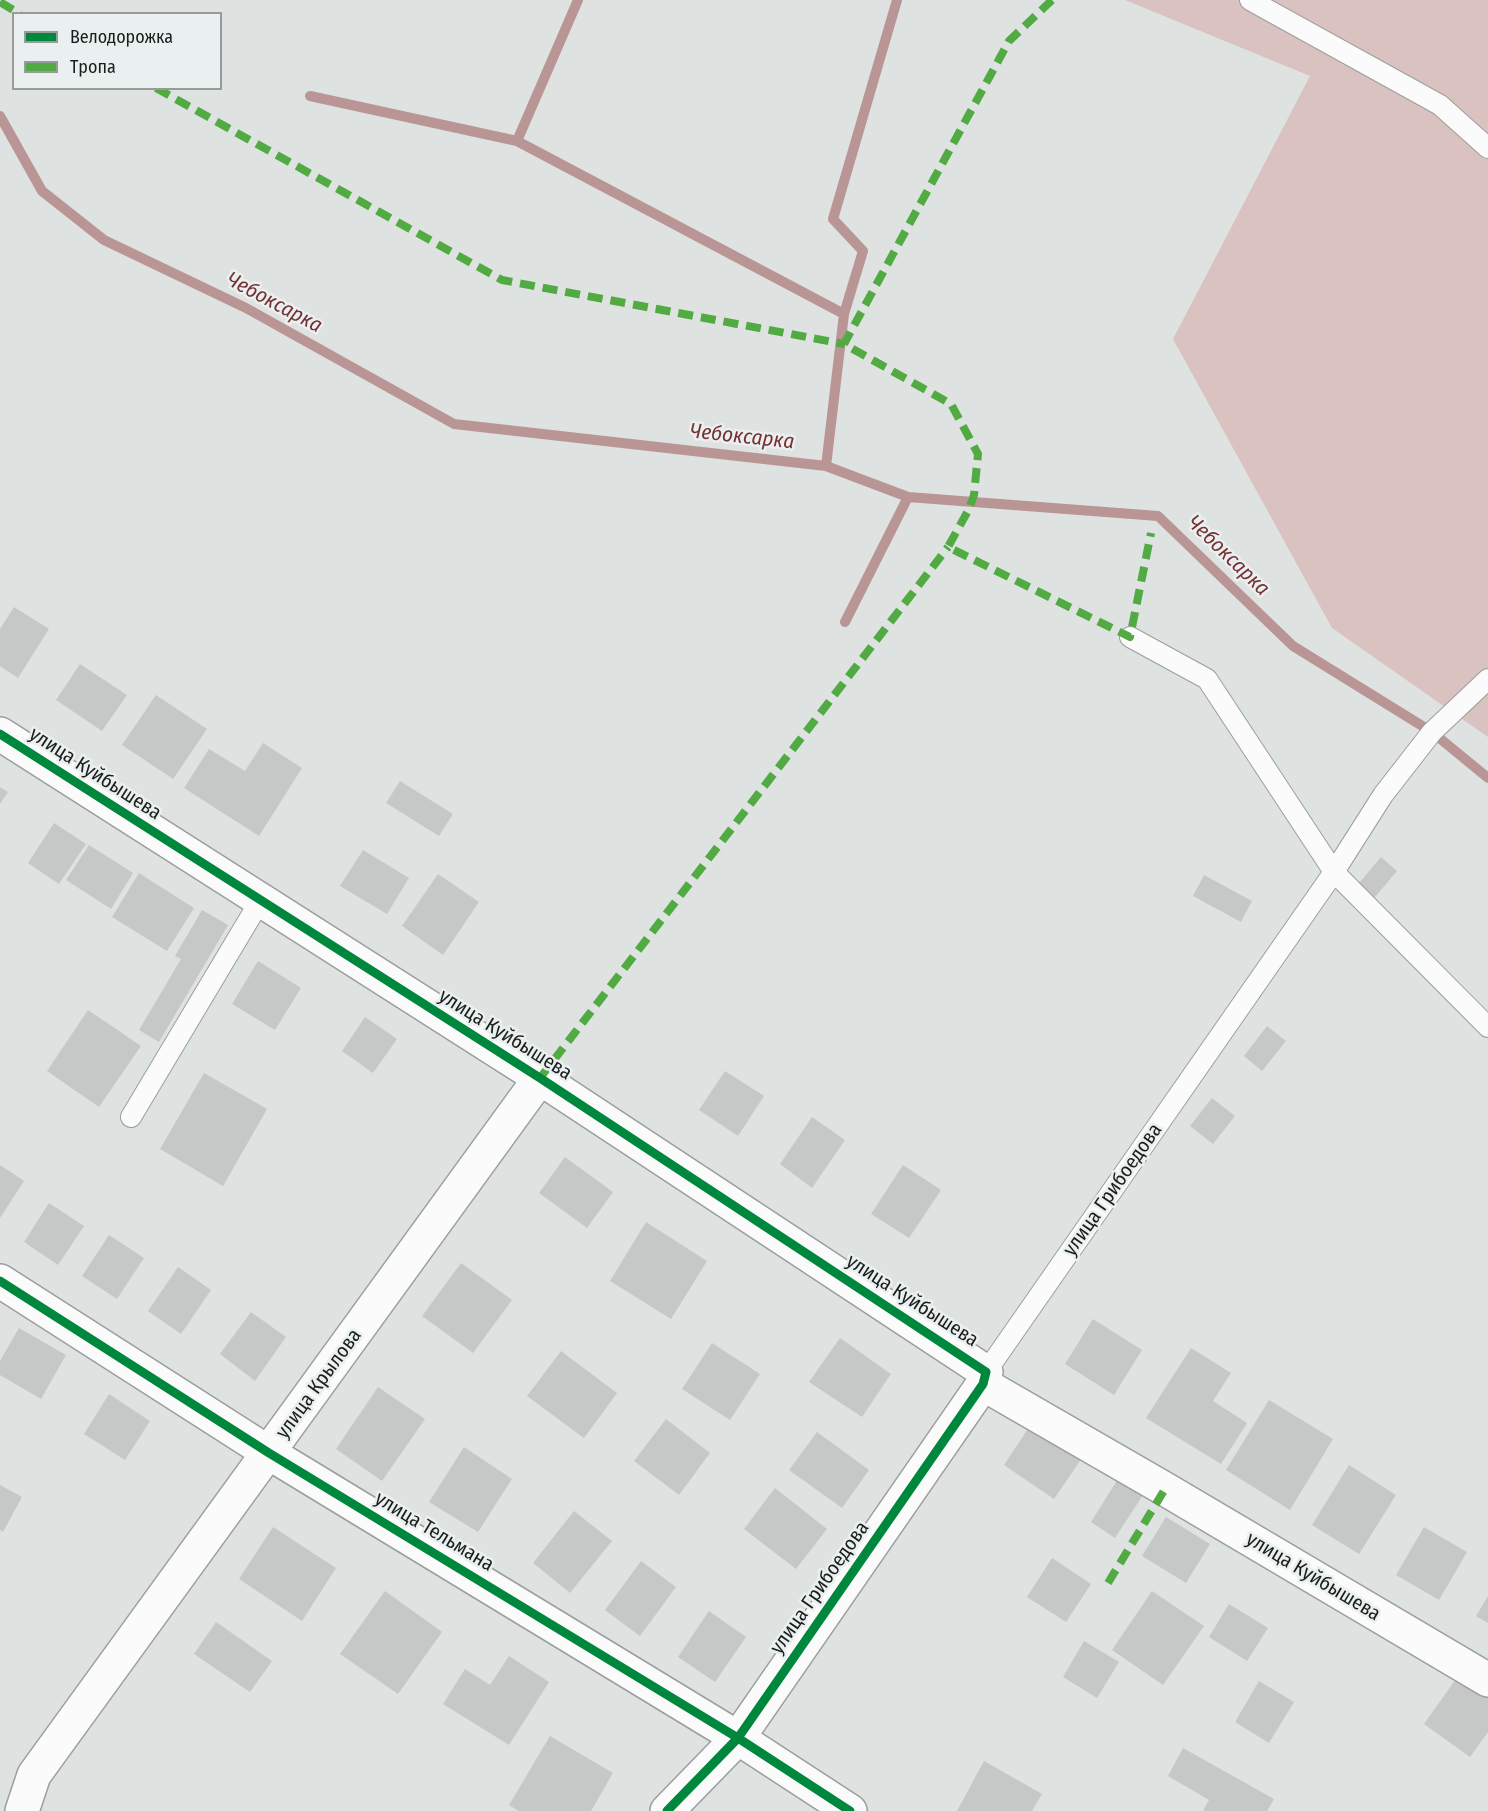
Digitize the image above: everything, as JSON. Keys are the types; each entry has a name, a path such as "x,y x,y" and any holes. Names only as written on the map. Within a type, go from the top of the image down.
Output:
{"street":[{"name":"улица Куйбышева","path":"0,734 540,1077 985,1378 1165,1489 1488,1680"},
{"name":"улица Крылова","path":"22,1811 22,1804 34,1775 540,1077"},
{"name":"улица Тельмана","path":"0,1281 269,1453 738,1738 850,1811"},
{"name":"улица Грибоедова","path":"667,1811 738,1738 985,1378"}],"lane":[{"path":"1250,0 1440,105 1488,148"},
{"path":"1130,636 1207,679 1334,872 1488,1028"},
{"name":"улица Грибоедова","path":"985,1378 1334,872 1383,795 1432,732 1488,679"},
{"path":"131,1117 260,901"}],"shaded area":[{"path":"1125,0 1488,0 1488,737 1332,628 1173,339 1310,76"}],"building":[{"path":"14,607 49,629 18,678 0,666 0,629"},
{"path":"80,664 127,695 102,731 56,700"},
{"path":"156,695 207,729 173,779 122,745"},
{"path":"263,743 302,768 259,836 184,788 209,749 245,771"},
{"path":"400,781 453,814 439,836 386,803"},
{"path":"0,787 8,792 0,804"},
{"path":"54,823 86,844 59,884 28,863"},
{"path":"89,845 133,873 111,909 66,880"},
{"path":"363,850 409,878 387,914 340,886"},
{"path":"1381,857 1397,871 1375,897 1359,883"},
{"path":"139,873 194,908 167,951 112,917"},
{"path":"438,874 479,902 443,955 402,926"},
{"path":"1204,875 1252,901 1241,922 1193,896"},
{"path":"202,910 228,925 159,1042 139,1030 181,959 175,956"},
{"path":"258,961 301,988 275,1030 232,1004"},
{"path":"88,1010 141,1046 99,1107 47,1071"},
{"path":"365,1017 397,1039 373,1073 342,1051"},
{"path":"1267,1026 1286,1041 1262,1071 1244,1056"},
{"path":"725,1071 764,1096 738,1136 699,1110"},
{"path":"204,1073 267,1109 223,1186 160,1149"},
{"path":"1212,1098 1235,1116 1213,1144 1190,1126"},
{"path":"812,1117 845,1140 812,1188 780,1164"},
{"path":"565,1157 613,1192 587,1228 539,1193"},
{"path":"0,1165 24,1181 0,1218"},
{"path":"903,1165 941,1190 909,1238 871,1214"},
{"path":"49,1203 84,1226 58,1265 24,1242"},
{"path":"646,1222 707,1261 671,1319 610,1281"},
{"path":"109,1235 144,1258 117,1299 82,1276"},
{"path":"461,1263 512,1300 473,1353 422,1316"},
{"path":"178,1267 211,1290 181,1334 148,1311"},
{"path":"251,1312 286,1337 255,1381 220,1354"},
{"path":"1093,1319 1142,1350 1114,1395 1065,1364"},
{"path":"19,1328 66,1355 41,1399 0,1375 0,1361"},
{"path":"840,1338 891,1374 862,1417 809,1382"},
{"path":"712,1343 760,1374 730,1420 682,1389"},
{"path":"1191,1348 1231,1373 1213,1401 1247,1423 1221,1464 1146,1418"},
{"path":"561,1351 617,1393 584,1438 527,1396"},
{"path":"378,1387 425,1419 382,1481 336,1449"},
{"path":"109,1394 150,1421 125,1460 84,1434"},
{"path":"1269,1400 1333,1439 1290,1510 1226,1470"},
{"path":"666,1419 710,1453 679,1495 634,1461"},
{"path":"1033,1421 1084,1455 1054,1499 1004,1465"},
{"path":"817,1432 869,1470 842,1508 789,1470"},
{"path":"464,1447 512,1479 478,1532 429,1502"},
{"path":"1349,1465 1396,1495 1359,1554 1312,1525"},
{"path":"1118,1479 1143,1495 1115,1538 1091,1522"},
{"path":"0,1485 22,1497 3,1532 0,1530"},
{"path":"775,1488 827,1529 796,1569 744,1529"},
{"path":"574,1511 612,1541 570,1593 533,1563"},
{"path":"1166,1517 1210,1544 1186,1583 1142,1556"},
{"path":"273,1527 336,1568 302,1621 239,1579"},
{"path":"1424,1527 1467,1552 1439,1600 1396,1575"},
{"path":"1052,1558 1091,1584 1066,1622 1027,1597"},
{"path":"641,1561 676,1587 640,1636 605,1610"},
{"path":"385,1591 442,1632 398,1694 340,1654"},
{"path":"1152,1591 1204,1626 1163,1685 1112,1650"},
{"path":"1488,1596 1488,1623 1476,1616"},
{"path":"1229,1604 1268,1628 1247,1661 1209,1637"},
{"path":"709,1611 746,1637 715,1682 678,1657"},
{"path":"216,1622 272,1661 250,1692 194,1654"},
{"path":"1084,1641 1119,1662 1097,1698 1063,1677"},
{"path":"509,1656 549,1682 509,1745 443,1704 465,1669 490,1685"},
{"path":"1458,1676 1488,1697 1488,1732 1470,1757 1424,1724"},
{"path":"1259,1681 1294,1702 1269,1743 1235,1722"},
{"path":"550,1736 613,1773 591,1811 519,1811 509,1805"},
{"path":"1183,1748 1274,1799 1267,1811 1203,1811 1209,1800 1168,1776"},
{"path":"984,1761 1042,1794 1032,1811 957,1811"}],"waterway":[{"path":"517,141 578,0"},
{"path":"844,314 863,251 833,219 897,0"},
{"path":"310,96 517,141 844,314 826,466"},
{"name":"Чебоксарка","path":"0,116 42,191 104,240 246,308 454,424 826,466 908,497 1158,516 1293,646 1432,732 1488,778"},
{"path":"845,622 908,497"}],"marked path":[{"path":"1052,0 1009,41 844,344 951,404 978,454 974,495 948,547 1130,637 1151,533"},
{"path":"0,2 17,12"},
{"path":"160,90 502,280 844,344"},
{"path":"540,1078 948,547"},
{"path":"1108,1583 1165,1489"}],"cycle path":[{"path":"0,734 540,1078 986,1372 983,1384 738,1738 667,1811"},
{"path":"0,1281 269,1453 738,1738 850,1811"}]}
